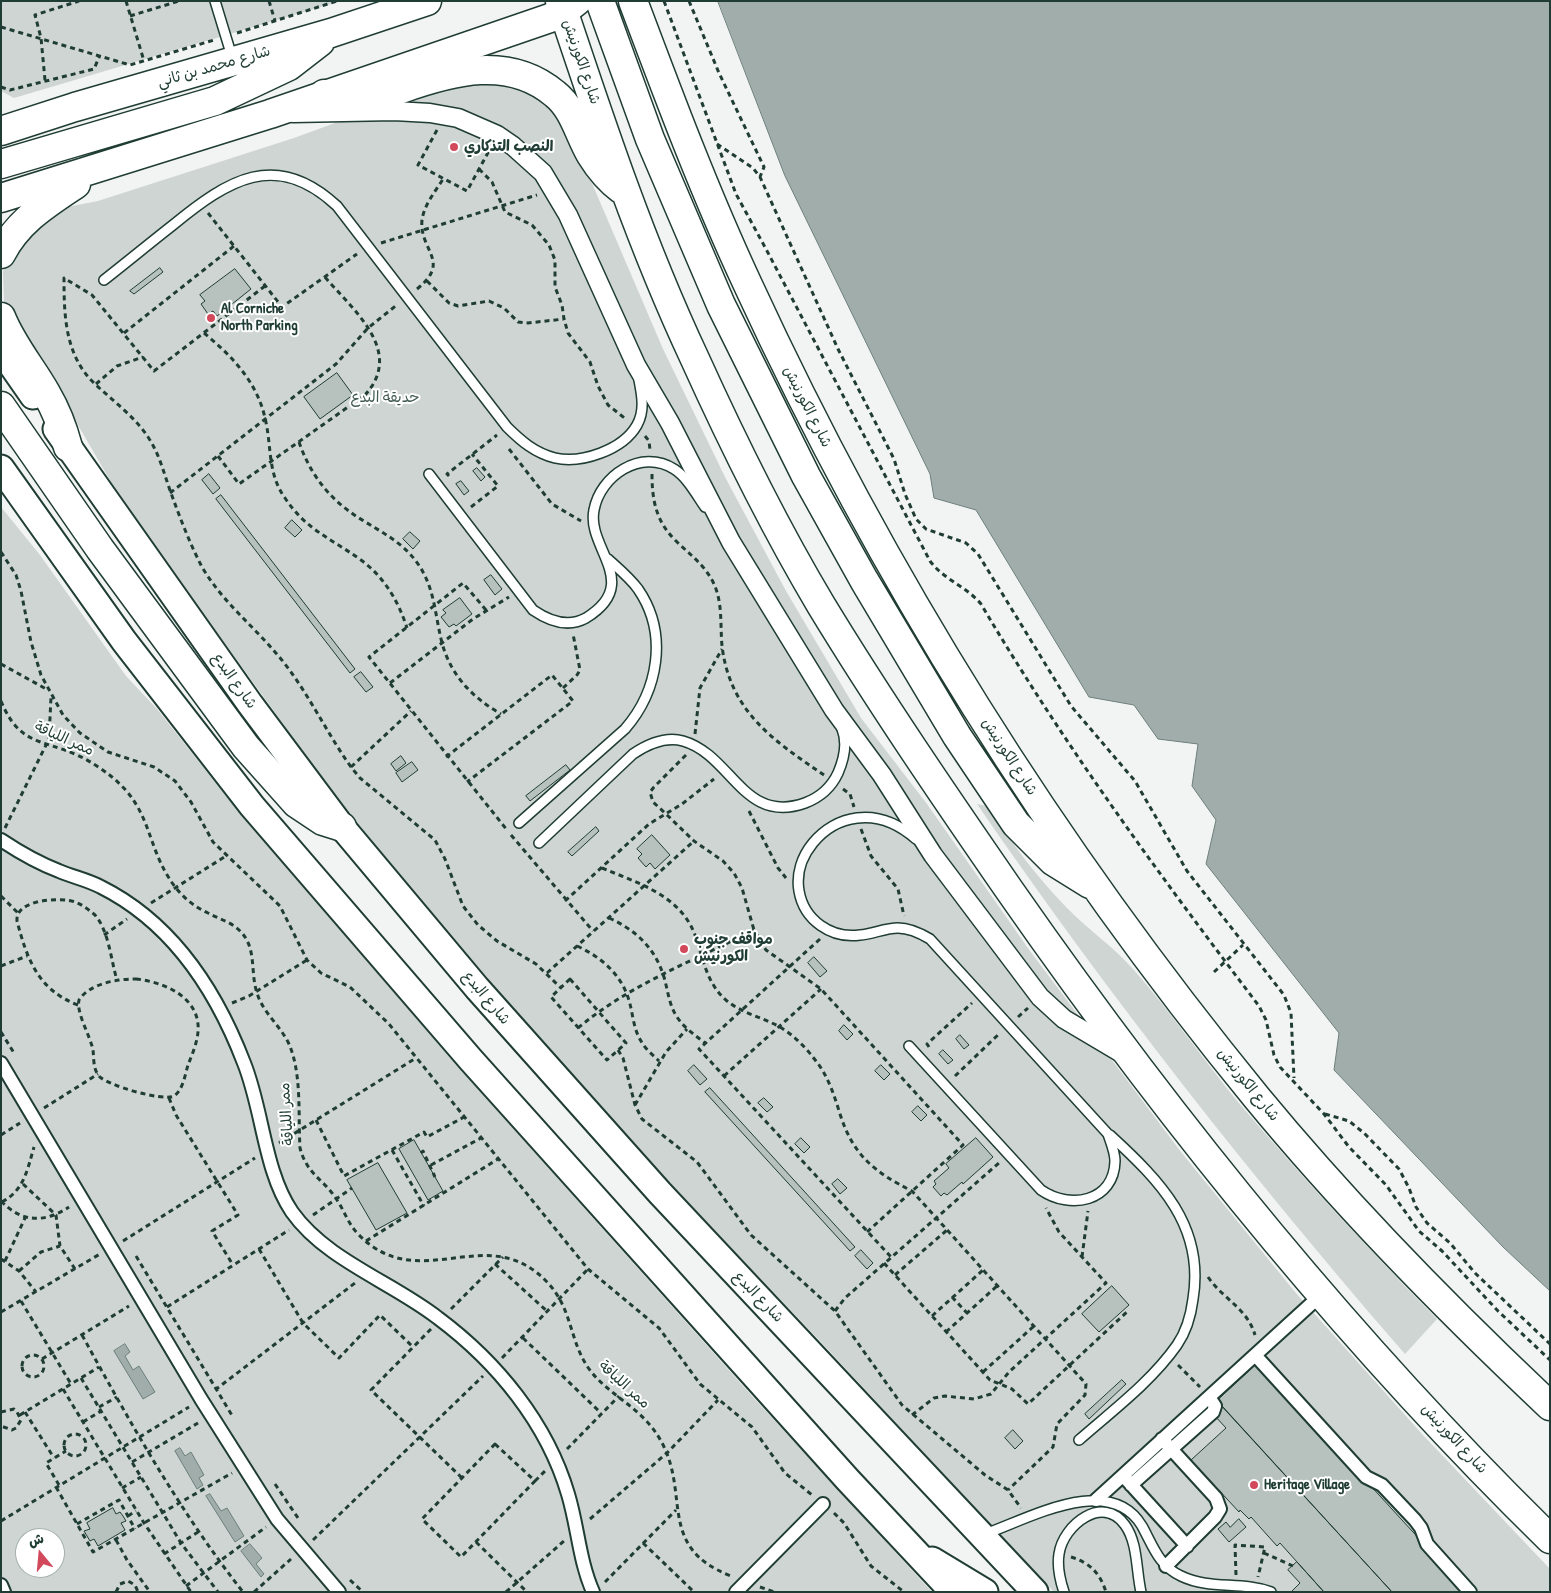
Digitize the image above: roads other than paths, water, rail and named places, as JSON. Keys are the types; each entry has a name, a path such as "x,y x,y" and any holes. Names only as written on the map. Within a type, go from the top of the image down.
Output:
{"main road":[{"name":"شارع محمد بن ثاني","path":"1,131 75,107 331,33 399,8 427,1"},
{"path":"600,1 650,139 722,306 806,476 864,580 957,736 1016,824 1053,861 1098,889"},
{"name":"شارع الكورنيش","path":"633,1 684,133 739,265 825,443 896,573 980,713 1098,889 1159,972 1259,1101 1349,1202 1494,1353 1550,1406"},
{"path":"1,198 270,114 567,5"},
{"name":"شارع الكورنيش","path":"567,5 628,195 659,277 694,357 776,523 820,602 969,832 1059,961 1233,1189 1322,1294 1529,1519 1550,1539"},
{"path":"1,164 215,101 289,66 331,33"},
{"path":"324,94 336,99 360,102 458,71 492,68 519,74 531,78 556,94 568,108 591,155 601,170 628,195"},
{"path":"1,115 75,107"},
{"path":"1,254 10,237 22,222 100,168"},
{"path":"1,317 15,345 47,394 58,416 68,446"},
{"name":"شارع البدع","path":"1,350 250,704 342,827 547,1070 660,1194 1036,1592"},
{"path":"1,406 100,549 246,748 296,803 323,821 342,827"},
{"path":"1,468 124,641 252,806 471,1060 953,1592"},
{"path":"1529,1519 1550,1551"},
{"path":"914,1551 948,1568 985,1592"}],"street":[{"name":"شارع الكورنيش","path":"270,114 394,111 445,115 471,123 497,135 530,160 555,190 588,256 636,365 670,423 730,542 834,710 882,775 933,854 1040,997 1064,1019 1132,1059"},
{"path":"1,840 37,862 99,886 139,911 158,926 182,950 206,984 238,1048 254,1091 268,1151 280,1190 301,1223 320,1242 395,1287 441,1319 492,1367 535,1421 555,1460 568,1495 582,1563 597,1588"},
{"path":"1,1063 201,1399 277,1519 301,1550 339,1592"},
{"path":"1127,1480 1162,1439 1322,1294"},
{"path":"1258,1353 1366,1477 1382,1485 1414,1520 1421,1528 1426,1544 1470,1592"},
{"path":"1096,1500 1172,1449 1215,1409 1214,1403 1209,1397"},
{"path":"1188,1416 1197,1426"},
{"path":"1162,1439 1219,1503 1220,1509 1215,1518 1166,1566"},
{"path":"1127,1480 1186,1546"},
{"path":"736,1592 823,1504"},
{"path":"1,1586 4,1592"}],"lane":[{"path":"215,1 234,62"},
{"path":"104,280 214,193 243,179 277,176 310,185 338,206 507,427 518,438 541,454 557,459 576,459 610,448 625,438 636,426 642,413 636,365"},
{"path":"429,474 533,610 545,618 557,622 570,623 582,620 595,612 611,588 608,559 593,527 593,512 604,485 624,468 652,462 664,464 676,470 685,479 730,542"},
{"path":"519,823 625,730 638,714 652,683 656,650 651,617 639,590 608,559"},
{"path":"539,844 634,754 646,745 668,739 692,744 710,754 745,793 766,805 789,807 813,800 830,788 844,757 844,734 834,710"},
{"path":"933,854 905,830 888,821 857,818 828,830 810,846 798,876 799,890 809,915 829,930 849,936 905,929 930,939 1108,1134 1145,1168 1174,1204 1187,1231 1194,1259 1195,1287 1189,1320 1178,1344 1169,1355 1079,1440"},
{"path":"909,1046 1041,1190 1060,1201 1072,1202 1090,1198 1106,1185 1114,1168 1113,1148 1108,1134"},
{"path":"982,1535 1063,1506 1096,1500 1111,1501 1135,1516 1155,1554 1179,1576 1194,1582 1237,1585 1271,1592"},
{"path":"1064,1592 1059,1570 1058,1554 1064,1539 1072,1525 1084,1516 1098,1513 1112,1515 1124,1523 1131,1535 1141,1592"}],"place":[{"name":"النصب التذكاري","path":"454,147"},
{"name":"Al Corniche North Parking","path":"211,318"},
{"name":"مواقف جنوب الكورنيش","path":"684,949"},
{"name":"Heritage Village","path":"1254,1485"}],"park label":[{"name":"حديقة البدع","path":"385,398"}]}
